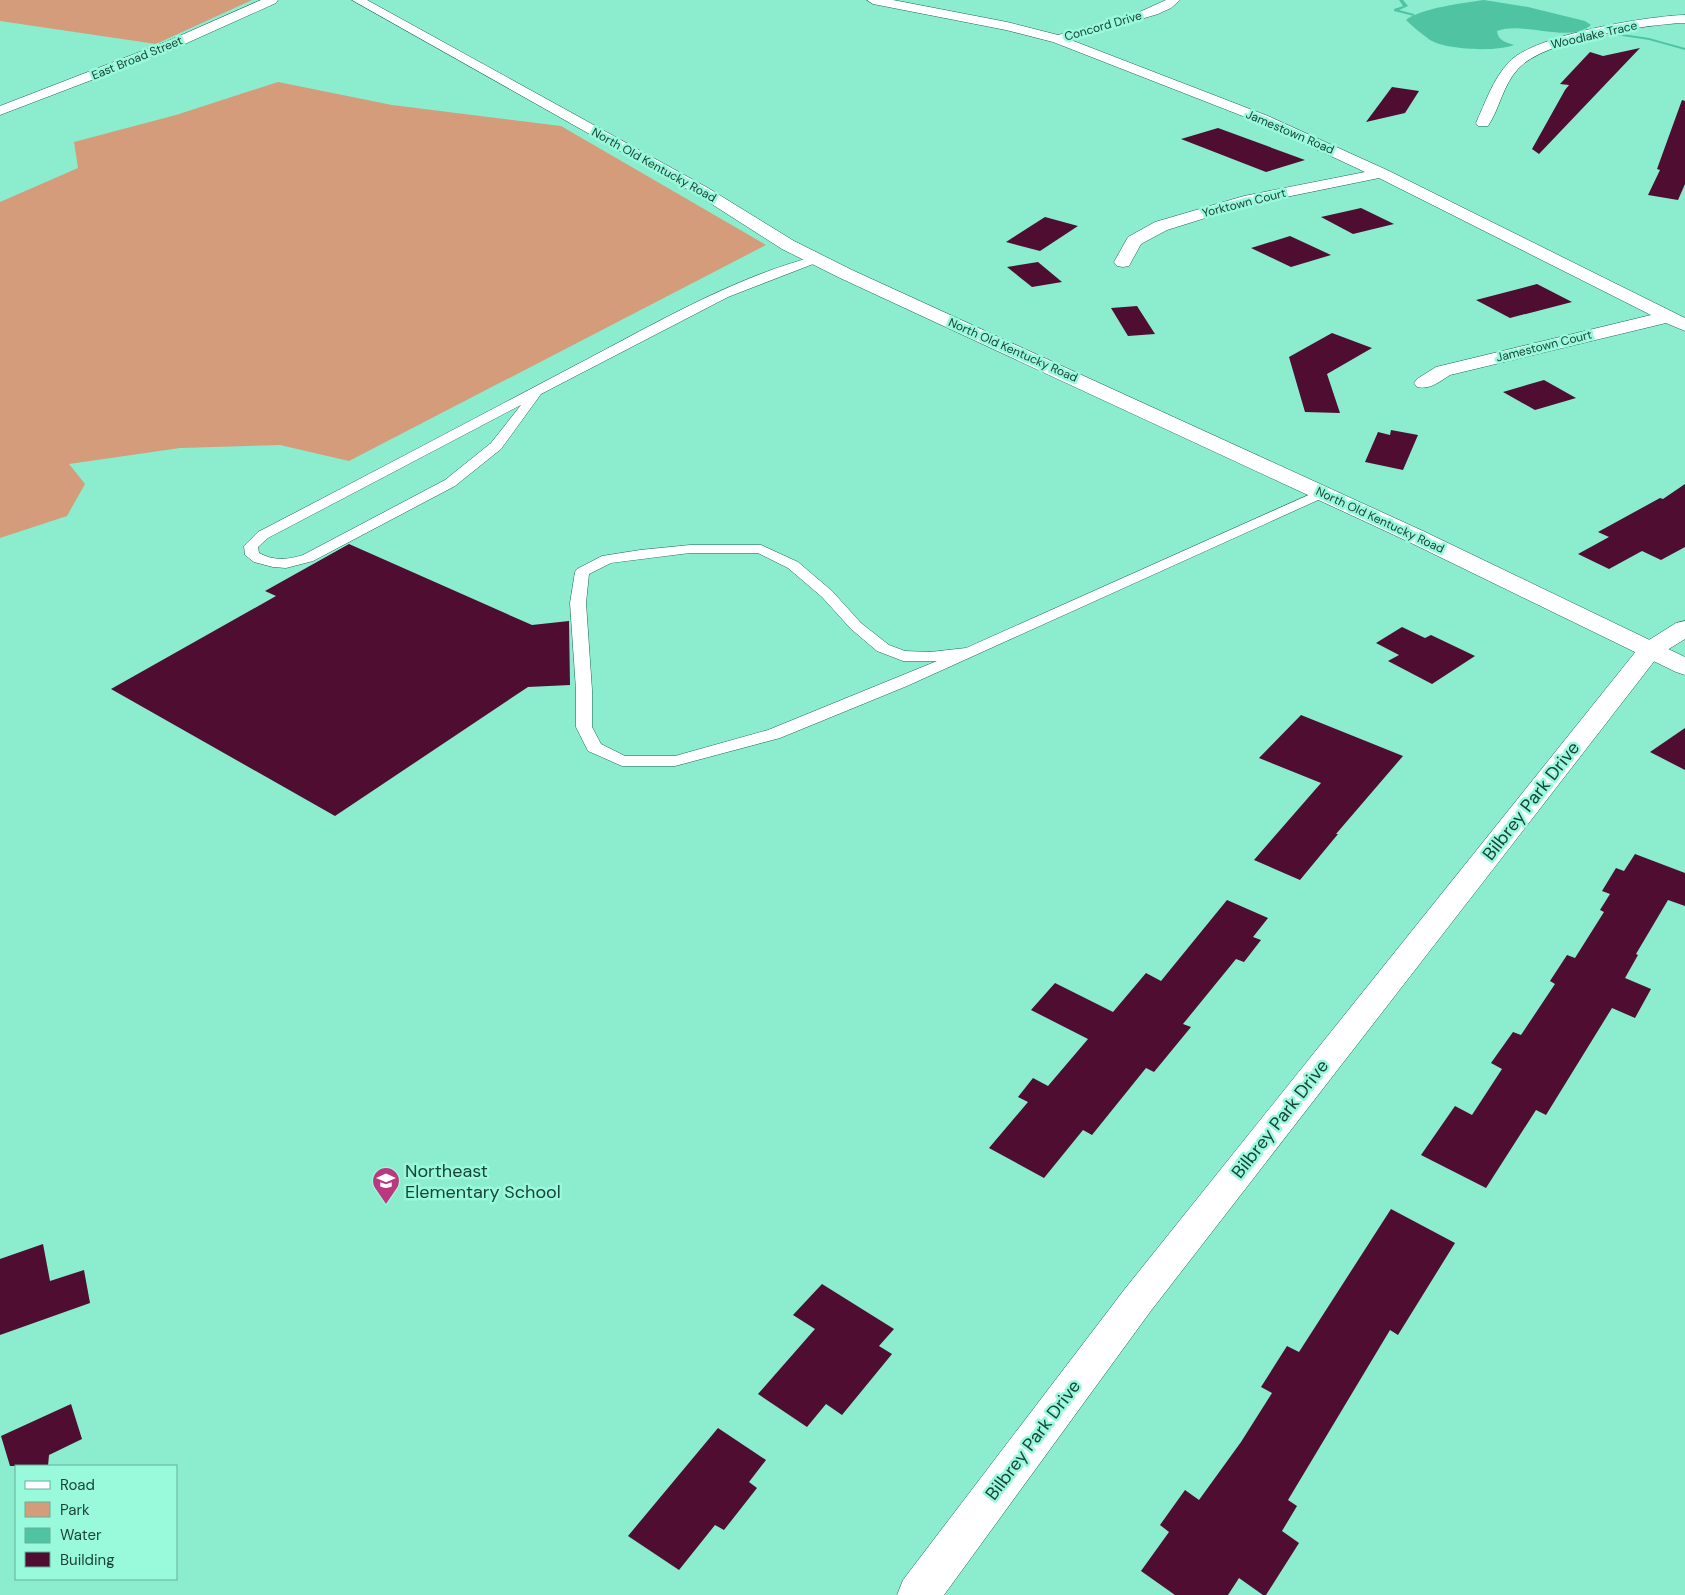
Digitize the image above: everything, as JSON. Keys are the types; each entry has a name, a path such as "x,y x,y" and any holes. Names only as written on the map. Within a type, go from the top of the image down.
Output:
{"street":[{"name":"East Broad Street","path":"0,111 173,44 272,0"},
{"name":"North Old Kentucky Road","path":"358,0 702,190 788,245 817,260 1415,536 1685,667"},
{"name":"Jamestown Road","path":"873,0 1007,26 1058,39 1263,119 1381,173 1685,325"},
{"name":"Concord Drive","path":"1058,39 1144,15 1171,4 1174,0"},
{"name":"Woodlake Trace","path":"1483,123 1507,74 1518,60 1537,49 1634,25 1662,20 1685,19"},
{"name":"Yorktown Court","path":"1123,262 1134,241 1161,226 1244,201 1381,173"},
{"name":"Jamestown Court","path":"1424,383 1443,371 1667,316"},
{"path":"1650,650 1685,628"},
{"name":"Bilbrey Park Drive","path":"918,1595 1137,1301 1650,650"}],"lane":[{"path":"536,392 496,446 450,483 308,558 284,565 262,561 252,555 251,546 263,535 536,392 716,298 786,268 817,260"},
{"path":"971,652 930,657 903,656 883,648 856,626 827,594 793,565 761,549 690,549 640,554 607,559 582,572 578,603 584,690 584,727 594,747 622,761 675,761 774,734 901,683 971,652 1322,493"}],"green space":[{"path":"0,0 252,0 156,44 0,21"},
{"path":"278,82 392,105 561,126 766,245 349,461 280,445 180,448 69,464 85,484 67,516 0,538 0,202 78,168 74,142 176,115"}],"water":[{"path":"1484,0 1528,7 1585,21 1591,25 1571,33 1520,29 1497,31 1503,41 1514,45 1496,49 1472,49 1447,46 1430,40 1406,20 1432,9"}],"building":[{"path":"1640,48 1539,154 1532,149 1569,85 1560,84 1590,52 1603,56"},
{"path":"1392,87 1419,91 1405,113 1366,122"},
{"path":"1682,100 1685,101 1685,184 1678,200 1648,195 1660,170 1657,169"},
{"path":"1218,128 1305,160 1266,172 1181,139"},
{"path":"1361,208 1394,224 1353,234 1321,217"},
{"path":"1045,217 1078,226 1040,251 1006,242"},
{"path":"1290,236 1331,255 1291,267 1251,248"},
{"path":"1038,262 1062,282 1032,287 1007,267"},
{"path":"1537,284 1572,302 1510,318 1476,300"},
{"path":"1137,306 1155,334 1128,336 1111,308"},
{"path":"1332,333 1372,348 1327,374 1340,413 1305,412 1289,357"},
{"path":"1544,380 1576,398 1535,410 1503,392"},
{"path":"1391,430 1418,435 1403,470 1365,462 1378,432 1390,435"},
{"path":"1685,484 1685,547 1661,560 1642,551 1609,569 1578,554 1609,537 1598,532 1660,498 1663,499"},
{"path":"349,544 532,625 569,621 570,685 528,687 335,816 111,689 276,596 265,591"},
{"path":"1402,627 1425,638 1431,635 1475,656 1432,684 1388,661 1399,655 1376,643"},
{"path":"1301,715 1403,756 1336,834 1338,834 1300,880 1254,860 1321,783 1259,758"},
{"path":"1685,728 1685,770 1650,752"},
{"path":"1635,854 1685,873 1685,906 1668,900 1636,954 1638,955 1625,978 1651,989 1635,1018 1612,1008 1546,1115 1536,1110 1486,1188 1421,1155 1455,1106 1472,1115 1502,1069 1491,1063 1513,1032 1521,1035 1555,984 1550,981 1567,955 1575,958 1604,912 1600,910 1610,894 1602,891 1616,868 1624,871"},
{"path":"1227,900 1268,918 1253,937 1261,940 1244,962 1236,959 1183,1024 1191,1027 1154,1072 1146,1068 1092,1135 1083,1130 1044,1178 989,1148 1028,1102 1018,1097 1033,1078 1048,1086 1088,1039 1031,1010 1055,983 1113,1012 1146,973 1161,981"},
{"path":"1391,1209 1455,1243 1398,1335 1390,1330 1288,1500 1297,1506 1282,1531 1299,1543 1266,1595 1263,1595 1239,1578 1228,1595 1175,1595 1141,1571 1169,1532 1160,1525 1185,1490 1199,1500 1241,1442 1272,1393 1261,1387 1287,1346 1299,1352"},
{"path":"43,1244 50,1281 84,1270 90,1303 0,1335 0,1259"},
{"path":"822,1284 894,1329 879,1346 892,1354 842,1415 826,1404 807,1427 758,1394 815,1329 793,1315"},
{"path":"71,1404 82,1439 49,1455 48,1465 10,1466 1,1436"},
{"path":"718,1428 766,1460 749,1482 757,1488 724,1530 715,1525 679,1570 628,1536"}],"waterway":[{"path":"1401,0 1406,6 1395,10 1413,15"},
{"path":"1616,34 1649,39 1685,49"}],"place":[{"name":"Northeast Elementary School","path":"386,1205"}]}
